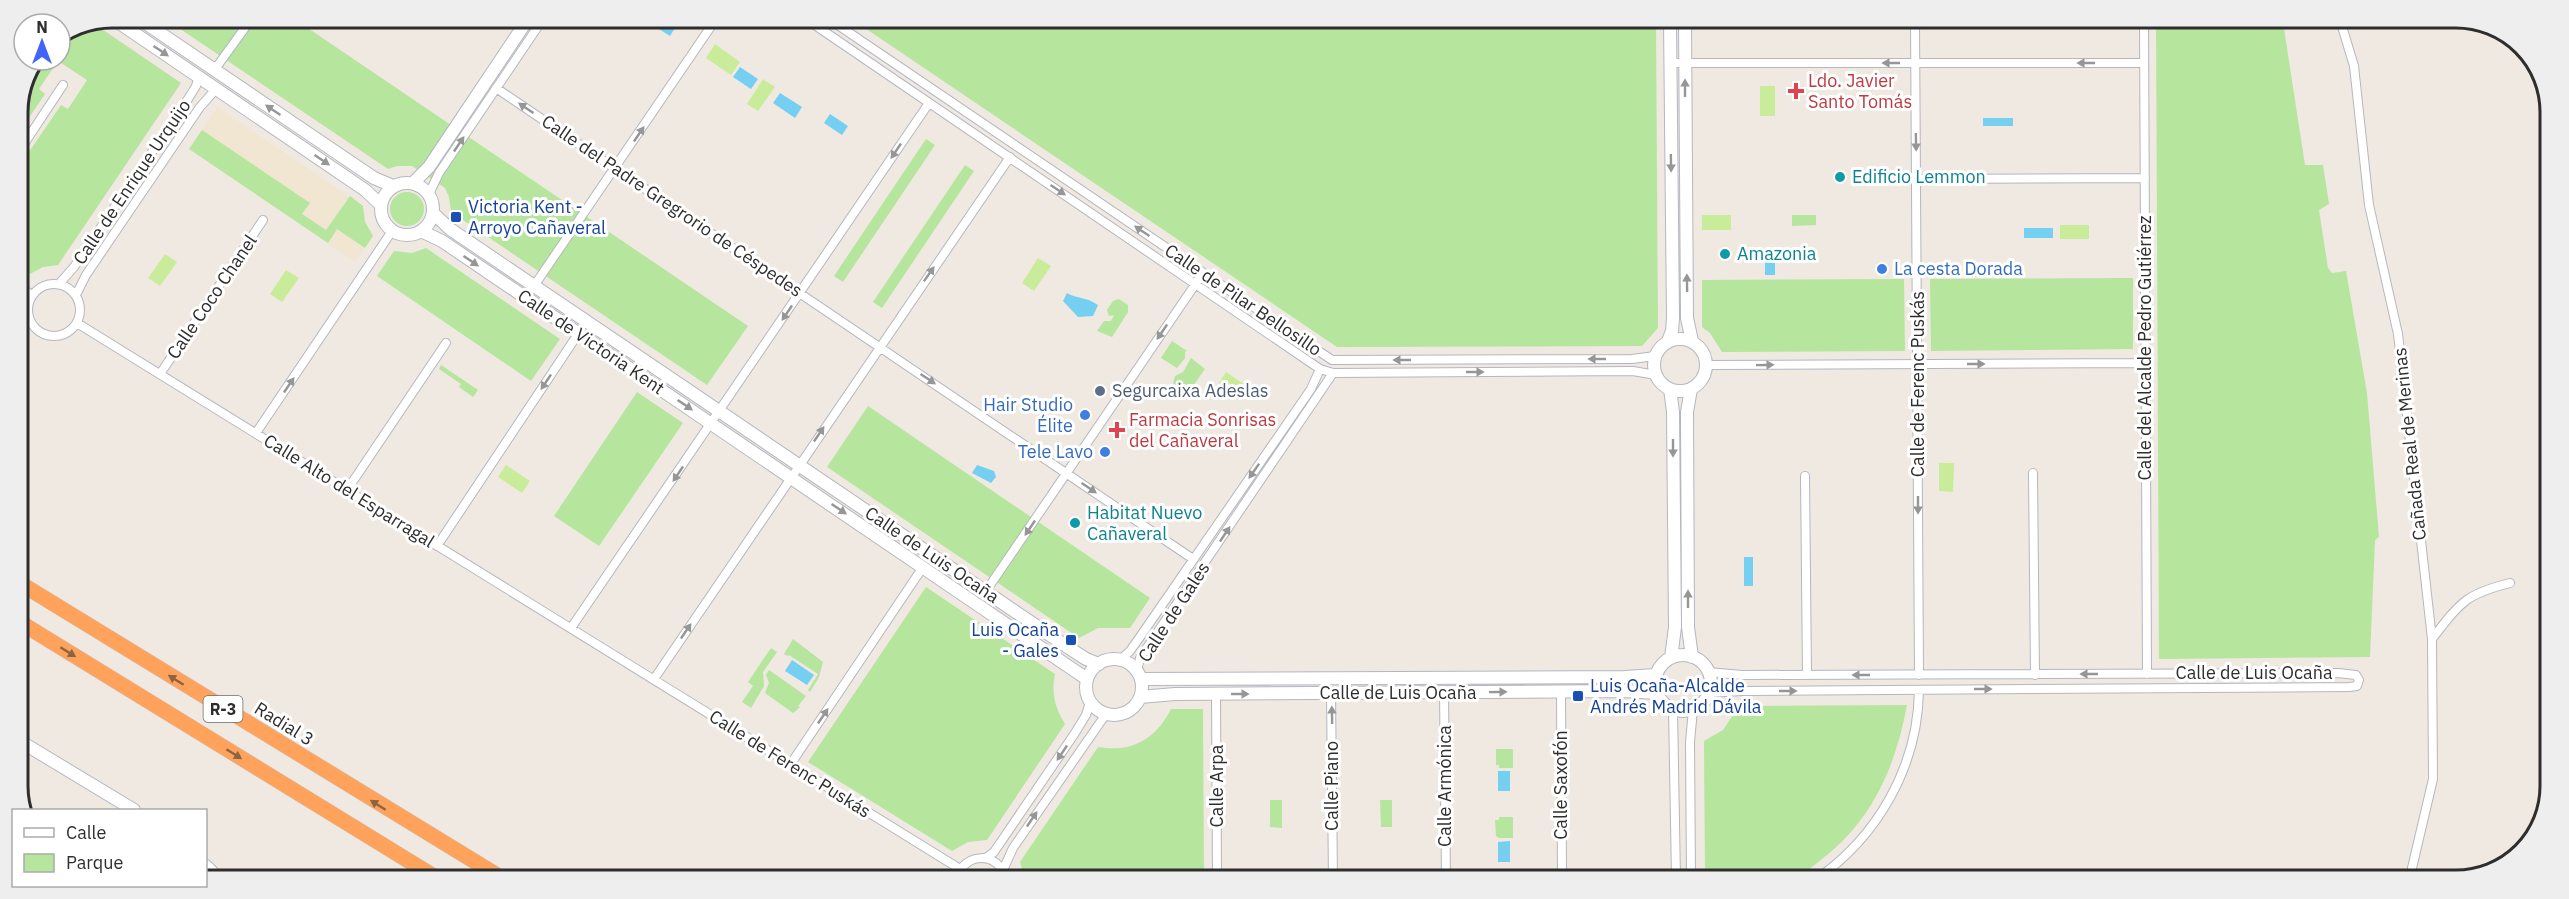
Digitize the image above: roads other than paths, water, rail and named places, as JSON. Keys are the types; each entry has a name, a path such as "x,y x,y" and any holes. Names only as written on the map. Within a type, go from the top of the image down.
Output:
{"highway":[{"name":"Radial 3","path":"29,589 489,870"},
{"name":"R-3","path":"29,628 424,870"}],"main road":[{"path":"127,28 365,190 381,205"},
{"path":"152,28 374,178 393,186"},
{"path":"413,183 429,167 522,28"},
{"path":"1670,28 1672,324 1668,341 1655,356 1656,375 1664,386 1684,391 1691,389 1704,377 1707,365 1704,354 1692,341 1687,318 1685,28"},
{"path":"413,183 429,194 433,213 429,224 421,231 404,235 392,231 384,222 381,205 387,191 393,186 413,183"},
{"name":"Calle de Victoria Kent","path":"433,213 450,229 767,443"},
{"name":"Calle de Victoria Kent","path":"421,231 442,241 759,456"},
{"path":"1668,341 1684,339 1692,341"},
{"path":"1670,389 1673,412 1674,615 1674,646 1671,658"},
{"path":"1691,389 1687,412 1688,627 1692,657"},
{"name":"Calle de Luis Ocaña","path":"767,443 1086,658 1099,664"},
{"name":"Calle de Luis Ocaña","path":"759,456 1087,679"},
{"path":"1692,657 1702,663 1708,672 1709,693 1693,709 1673,709 1663,703 1657,693 1656,675 1662,664 1671,658 1692,657"},
{"path":"1109,660 1120,660 1139,675 1140,698 1126,712 1106,714 1090,702 1086,691 1087,679 1099,664 1109,660"},
{"name":"Calle de Luis Ocaña","path":"1139,675 1615,677 1656,675"},
{"name":"Calle de Luis Ocaña","path":"1140,698 1152,694 1561,691 1657,693"},
{"path":"29,747 132,809"}],"street":[{"path":"210,68 218,66 245,28"},
{"path":"429,194 439,173 537,28"},
{"path":"534,286 710,28"},
{"name":"Calle de Pilar Bellosillo","path":"818,28 1320,369 1333,374 1633,371 1656,375"},
{"name":"Calle de Pilar Bellosillo","path":"841,28 1332,360 1632,359 1655,356"},
{"name":"Calle de Ferenc Puskás","path":"1915,28 1919,675"},
{"name":"Calle del Alcalde Pedro Gutiérrez","path":"2144,28 2147,674"},
{"name":"Cañada Real de Merinas","path":"2343,28 2354,66 2369,205 2398,334 2432,639 2433,778 2412,870"},
{"path":"1670,63 2145,63"},
{"name":"Calle de Enrique Urquijo","path":"59,284 74,267 188,99 199,76"},
{"path":"28,138 63,85"},
{"name":"Calle de Enrique Urquijo","path":"76,296 93,265 200,108 217,88"},
{"name":"Calle del Padre Gregrorio de Céspedes","path":"496,88 1193,559"},
{"path":"571,628 929,103"},
{"path":"654,679 1010,157"},
{"path":"1916,179 2145,178"},
{"name":"Calle Coco Chanel","path":"160,374 263,220"},
{"path":"256,433 392,231"},
{"path":"986,591 1203,273"},
{"path":"28,304 32,295 47,284 59,284 66,286 76,296 80,309 77,323 59,336 44,334 38,330 28,314"},
{"path":"28,293 32,295"},
{"name":"Calle Alto del Esparragal","path":"77,323 621,660"},
{"path":"437,546 578,334"},
{"path":"347,490 446,343"},
{"path":"1707,365 2145,363"},
{"name":"Calle de Gales","path":"1120,660 1130,651 1311,389 1320,369"},
{"name":"Calle de Gales","path":"1139,675 1140,658 1333,374"},
{"path":"2033,473 2035,675"},
{"path":"1805,476 1807,675"},
{"path":"790,765 923,567"},
{"path":"2432,639 2458,606 2482,590 2510,583"},
{"name":"Calle de Ferenc Puskás","path":"621,660 790,765 952,870"},
{"name":"Calle de Luis Ocaña","path":"1708,672 1720,675 2338,673 2356,675 2359,680 2357,686 2349,687 1709,693"},
{"path":"1827,870 1856,845 1880,815 1893,792 1912,744 1919,690"},
{"name":"Calle Saxofón","path":"1561,691 1562,870"},
{"name":"Calle Piano","path":"1331,693 1333,870"},
{"name":"Calle Armónica","path":"1444,693 1446,870"},
{"name":"Calle Arpa","path":"1216,694 1217,870"},
{"path":"962,870 971,860 987,858 994,852 1086,715 1090,702"},
{"path":"1673,709 1676,870"},
{"path":"1691,870 1690,742 1693,709"},
{"path":"1006,870 1013,848 1106,714"},
{"path":"987,858 999,864 1003,870"}],"water":[{"path":"657,28 675,28 670,36"},
{"path":"740,67 758,79 751,89 733,77"},
{"path":"780,93 802,107 795,118 773,103"},
{"path":"830,114 848,126 842,135 824,123"},
{"path":"1983,118 2013,118 2013,126 1983,126"},
{"path":"2024,228 2053,228 2053,238 2024,238"},
{"path":"1765,252 1775,252 1775,275 1765,275"},
{"path":"1067,293 1098,305 1093,316 1078,317 1063,301"},
{"path":"977,465 994,471 996,477 991,483 972,473"},
{"path":"1744,557 1753,557 1753,586 1744,586"},
{"path":"792,660 814,675 807,685 785,671"},
{"path":"1498,771 1510,771 1510,791 1498,791"},
{"path":"1510,841 1510,862 1498,862 1498,842"}],"place":[{"name":"Ldo. Javier Santo Tomás","path":"1796,91"},
{"name":"Edificio Lemmon","path":"1840,177"},
{"name":"Victoria Kent - Arroyo Cañaveral","path":"456,217"},
{"name":"Amazonia","path":"1725,254"},
{"name":"La cesta Dorada","path":"1882,269"},
{"name":"Segurcaixa Adeslas","path":"1100,391"},
{"name":"Hair Studio Élite","path":"1085,415"},
{"name":"Farmacia Sonrisas del Cañaveral","path":"1117,430"},
{"name":"Tele Lavo","path":"1105,452"},
{"name":"Habitat Nuevo Cañaveral","path":"1075,523"},
{"name":"Luis Ocaña - Gales","path":"1071,640"},
{"name":"Luis Ocaña-Alcalde Andrés Madrid Dávila","path":"1578,696"}]}
